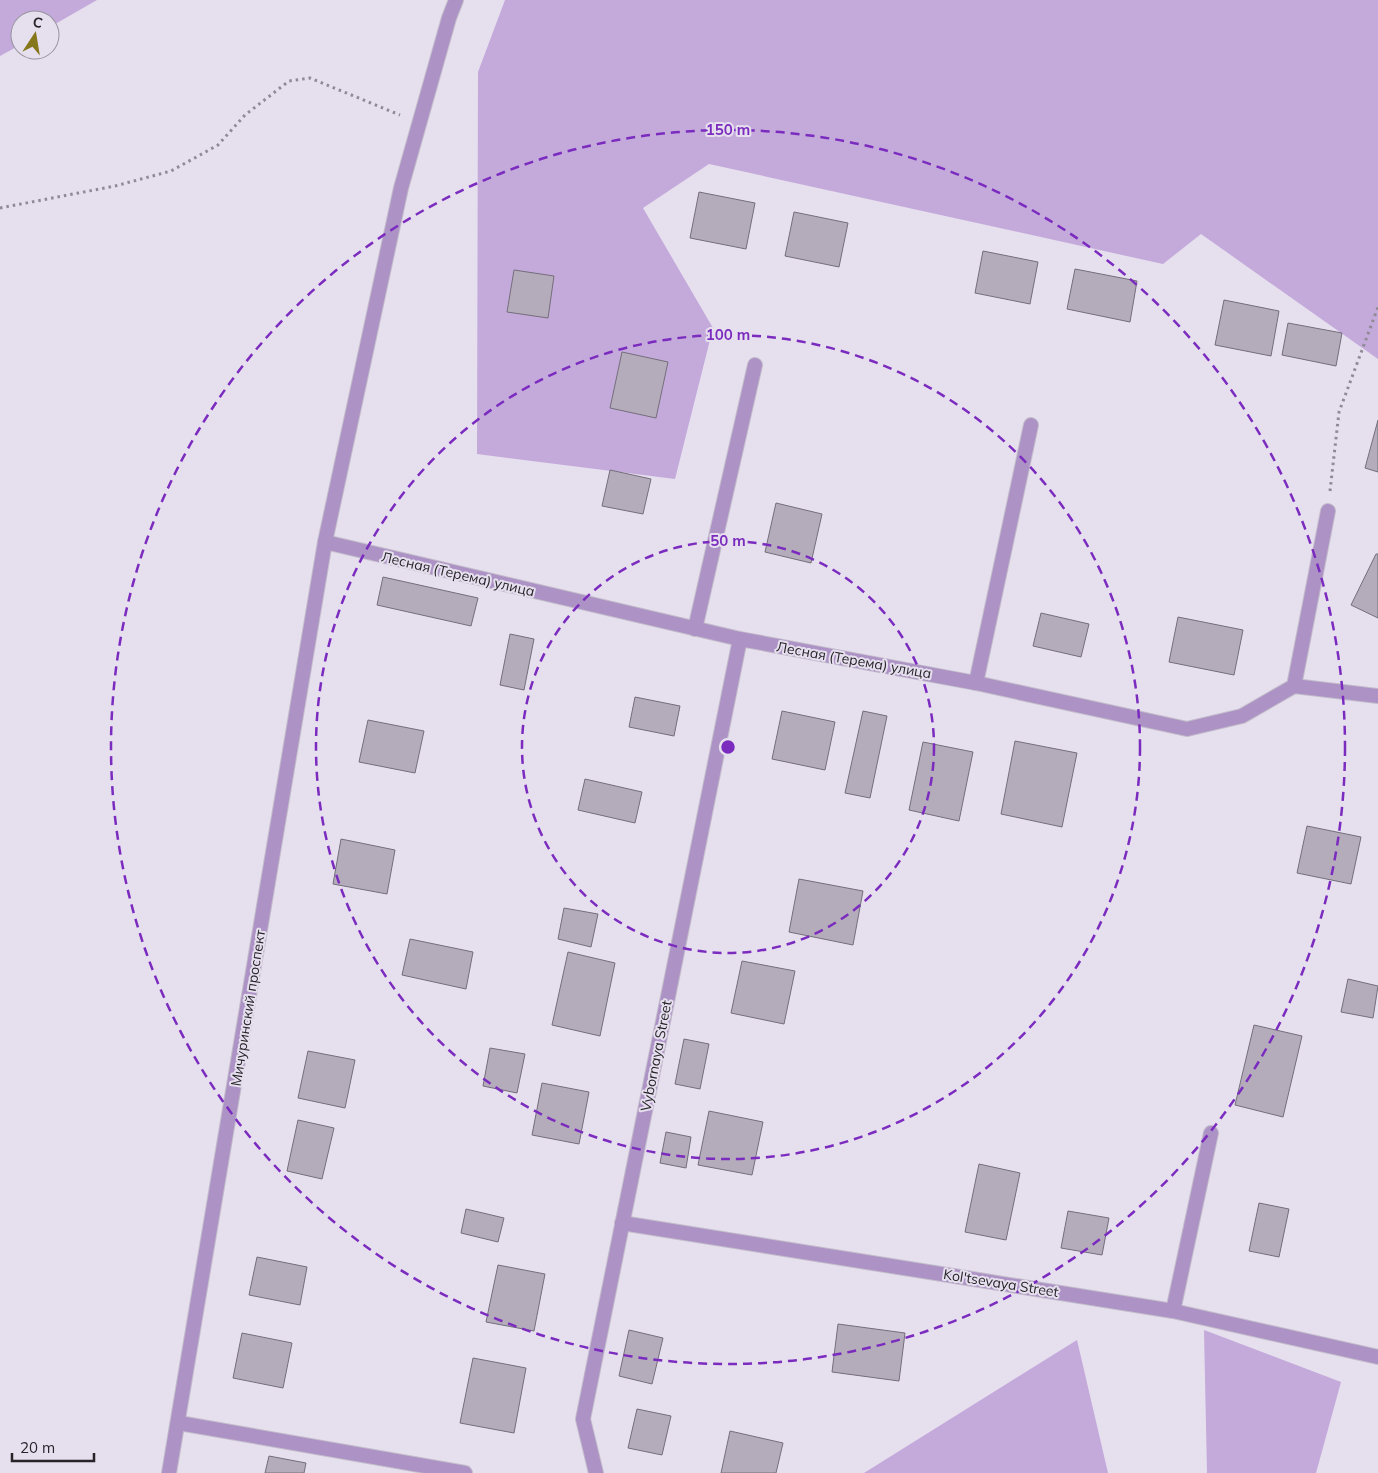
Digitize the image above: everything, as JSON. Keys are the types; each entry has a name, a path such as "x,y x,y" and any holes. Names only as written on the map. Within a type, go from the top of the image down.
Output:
{"street":[{"name":"Мичуринский проспект","path":"170,1473 325,542 401,188 448,18 456,0"},
{"path":"695,629 755,365"},
{"path":"976,683 1031,425"},
{"path":"1328,512 1294,686 1378,696"},
{"name":"Лесная (Терема) улица","path":"325,542 740,640 976,683 1187,729 1242,716 1294,686"},
{"name":"Vybornaya Street","path":"592,1471 583,1418 740,640"},
{"path":"1173,1311 1211,1133"},
{"name":"Kol'tsevaya Street","path":"622,1223 1173,1311 1378,1357"},
{"path":"179,1423 465,1473"}],"path":[{"path":"0,208 114,186 171,171 218,145 245,115 288,81 310,78 419,124"},
{"path":"1328,512 1339,412 1378,307"}],"shaded area":[{"path":"0,0 97,0 60,21 60,10 10,10 10,50 0,56"},
{"path":"505,0 1378,0 1378,359 1201,234 1163,264 709,164 643,208 713,328 675,479 477,454 478,72"},
{"path":"1204,1330 1341,1382 1316,1473 1207,1473"},
{"path":"1077,1340 1108,1473 864,1473"}],"building":[{"path":"699,192 755,203 746,249 690,238"},
{"path":"794,212 848,223 839,267 785,256"},
{"path":"983,251 1038,262 1030,304 975,293"},
{"path":"1075,269 1137,281 1130,322 1067,309"},
{"path":"514,270 554,276 548,318 507,312"},
{"path":"1224,300 1279,311 1271,356 1215,345"},
{"path":"1288,323 1342,333 1336,366 1282,355"},
{"path":"622,352 668,362 656,418 610,408"},
{"path":"1378,420 1378,472 1365,468"},
{"path":"610,470 651,479 643,514 602,506"},
{"path":"776,503 822,514 811,563 765,552"},
{"path":"1376,554 1378,554 1378,618 1351,605"},
{"path":"383,577 478,598 471,626 377,605"},
{"path":"1041,613 1089,624 1081,657 1033,646"},
{"path":"1178,617 1243,630 1234,675 1169,662"},
{"path":"510,634 534,639 524,690 500,685"},
{"path":"635,697 680,706 674,736 629,727"},
{"path":"782,711 835,722 825,770 772,759"},
{"path":"863,711 887,716 870,798 845,793"},
{"path":"368,720 424,731 415,773 359,762"},
{"path":"1015,741 1077,753 1062,827 1001,814"},
{"path":"923,742 973,752 959,821 909,810"},
{"path":"585,779 642,792 635,823 578,810"},
{"path":"1307,826 1361,837 1351,884 1297,873"},
{"path":"341,839 395,850 387,894 333,884"},
{"path":"799,879 863,891 853,945 789,932"},
{"path":"564,908 598,914 591,947 558,939"},
{"path":"410,939 473,952 466,989 402,975"},
{"path":"568,952 615,963 600,1036 552,1025"},
{"path":"742,961 795,971 784,1024 731,1013"},
{"path":"1348,979 1378,986 1373,1018 1341,1012"},
{"path":"1254,1025 1302,1036 1283,1117 1235,1105"},
{"path":"684,1039 709,1044 700,1089 675,1084"},
{"path":"490,1048 525,1054 517,1093 483,1086"},
{"path":"308,1051 355,1060 345,1108 298,1098"},
{"path":"542,1083 589,1092 579,1144 532,1135"},
{"path":"709,1111 763,1122 752,1175 698,1165"},
{"path":"298,1120 334,1128 322,1179 287,1171"},
{"path":"666,1132 691,1137 686,1168 660,1163"},
{"path":"979,1164 1020,1173 1006,1240 965,1232"},
{"path":"1259,1203 1289,1209 1279,1257 1249,1251"},
{"path":"466,1209 504,1218 498,1242 461,1233"},
{"path":"1068,1211 1109,1218 1102,1255 1061,1248"},
{"path":"257,1257 307,1267 300,1305 249,1295"},
{"path":"498,1265 545,1274 534,1331 486,1322"},
{"path":"838,1324 905,1333 899,1381 832,1372"},
{"path":"629,1330 663,1338 652,1384 619,1376"},
{"path":"242,1333 292,1343 283,1388 233,1378"},
{"path":"473,1358 526,1368 514,1433 460,1423"},
{"path":"637,1409 671,1416 662,1455 628,1448"},
{"path":"730,1431 783,1443 776,1473 721,1473"},
{"path":"269,1456 306,1463 304,1473 265,1473"}]}
